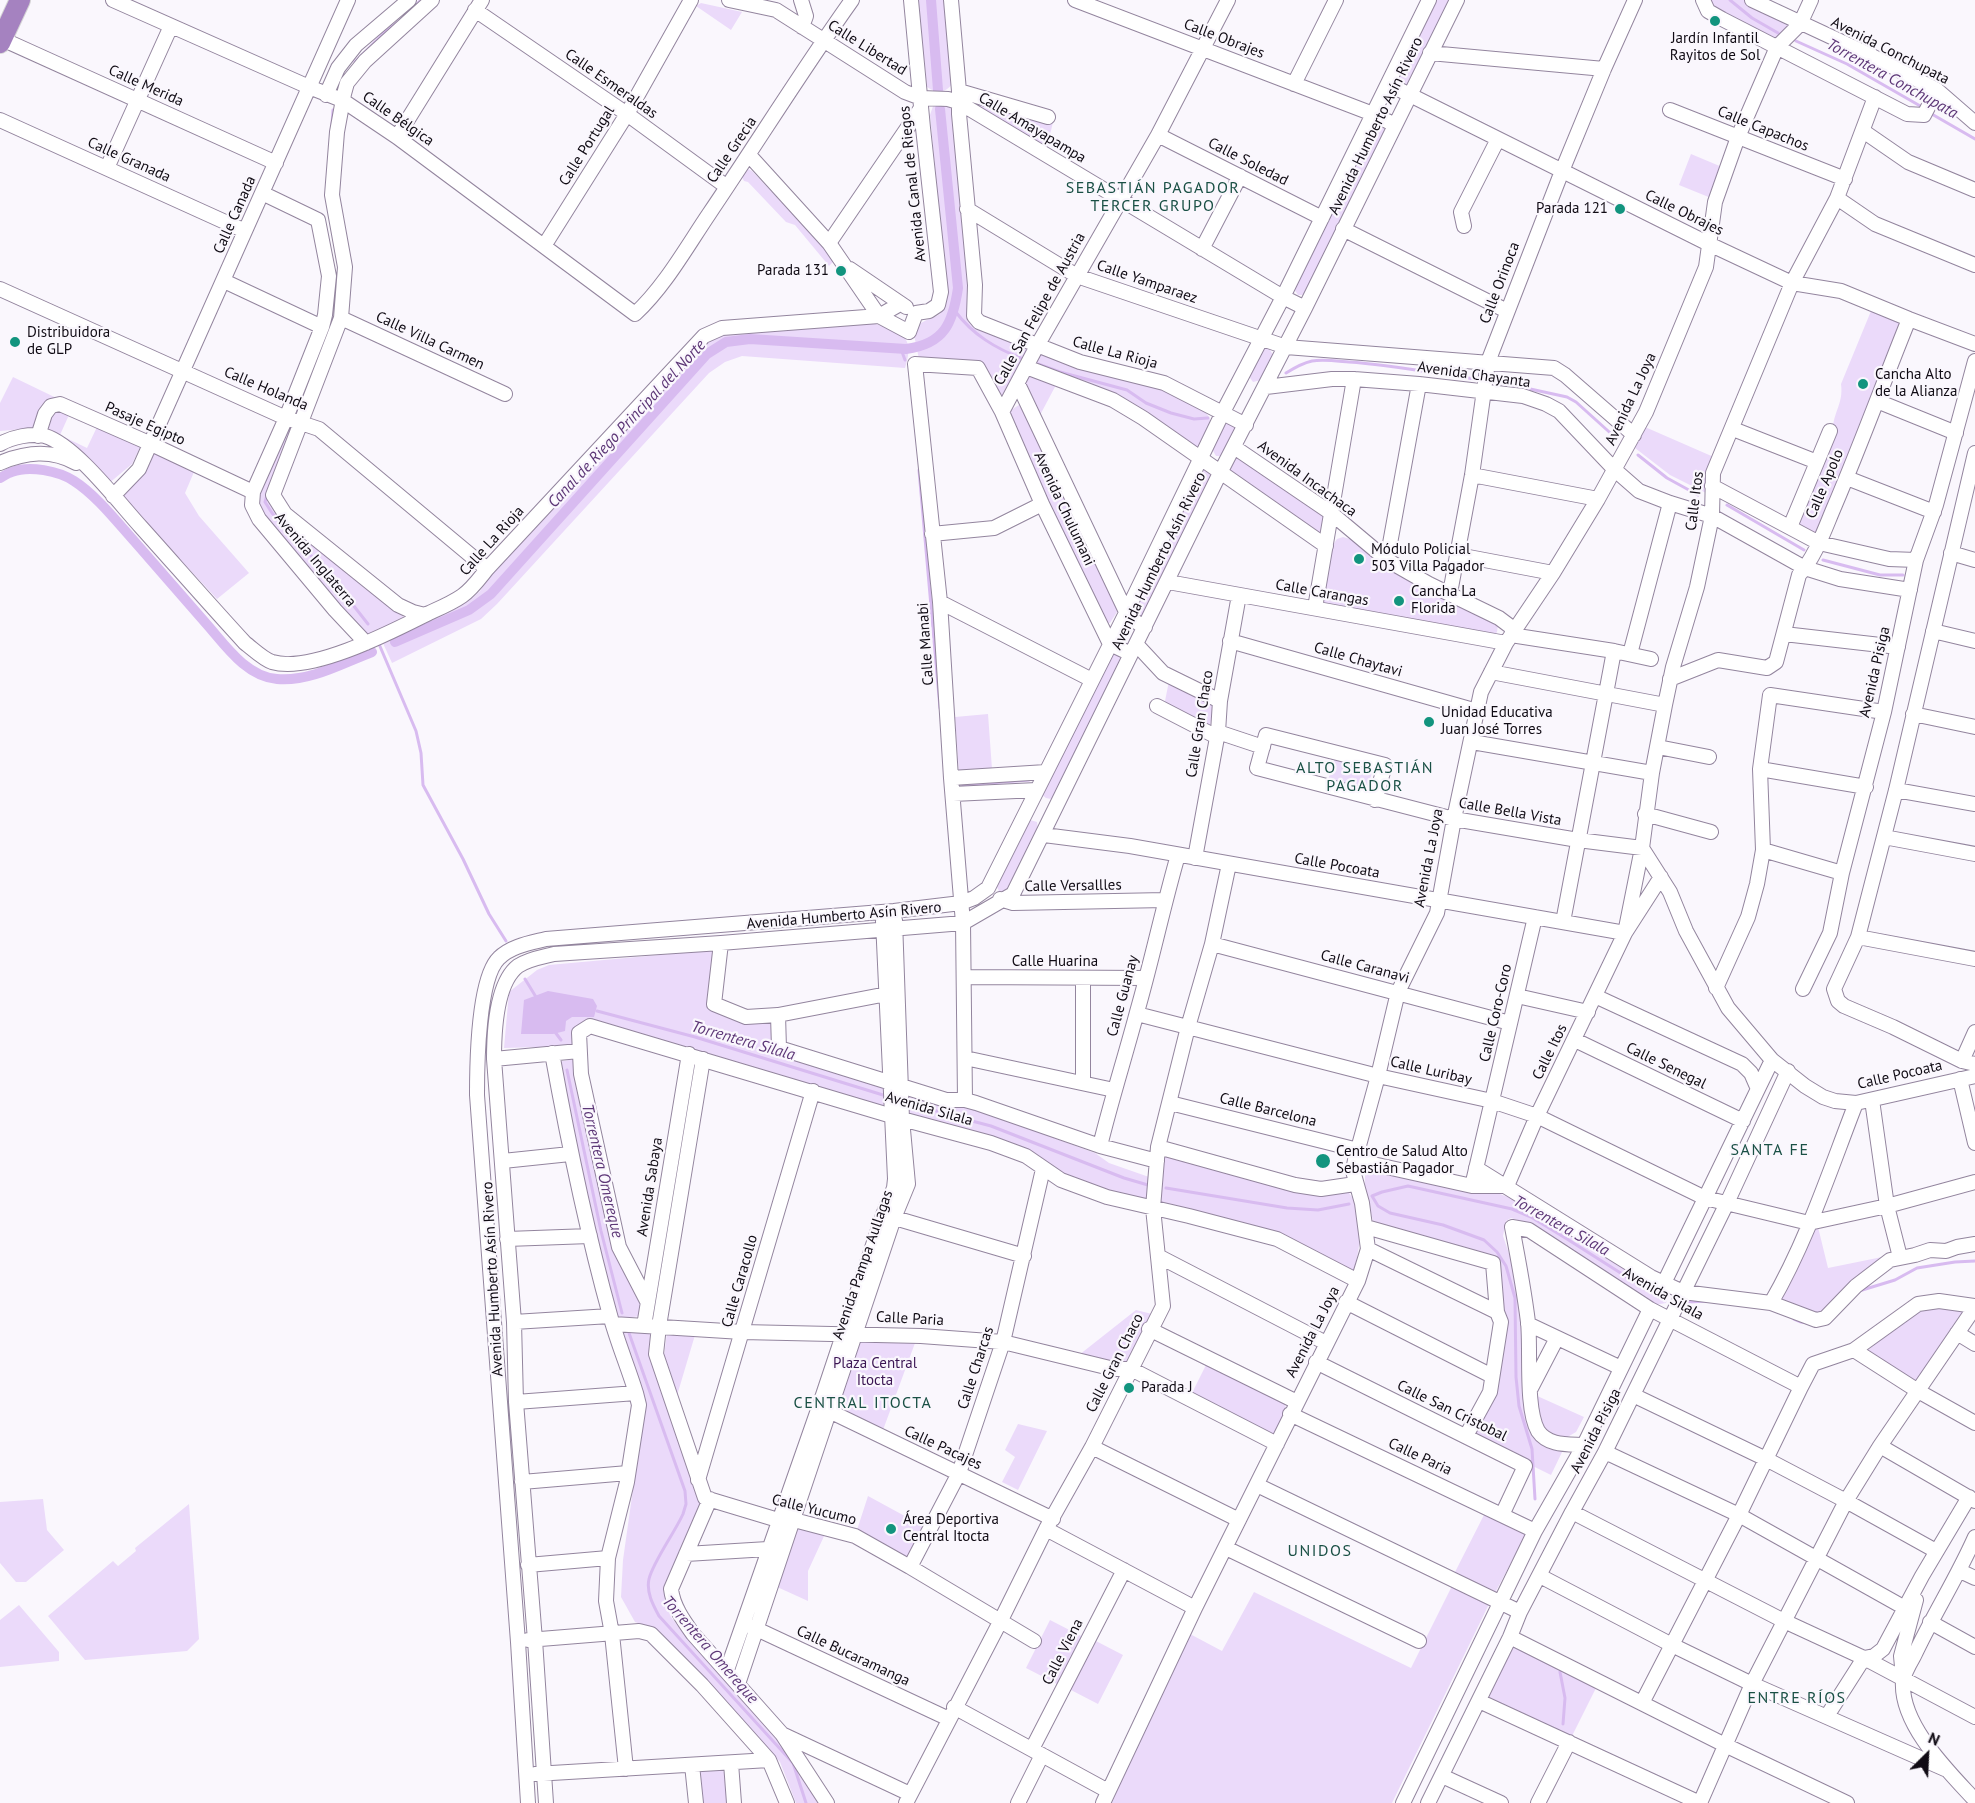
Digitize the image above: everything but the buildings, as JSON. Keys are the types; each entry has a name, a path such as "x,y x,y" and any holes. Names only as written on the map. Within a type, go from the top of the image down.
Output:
{"highway":[{"path":"1,35 9,0"},
{"path":"1,35 20,0"}],"street":[{"name":"Calle Bélgica","path":"113,0 326,95 342,100 397,137 635,314"},
{"name":"Calle Canada","path":"113,496 139,469 149,442 224,281 348,0"},
{"path":"326,95 338,68 356,45 409,0"},
{"name":"Avenida Inglaterra","path":"425,615 399,605 285,514 273,495 341,318 345,267 332,195 342,100 348,83 365,61 432,0"},
{"name":"Calle Portugal","path":"543,246 627,114 691,0"},
{"name":"Calle Libertad","path":"729,0 776,10 921,103"},
{"path":"801,0 806,16 802,27"},
{"name":"Calle Grecia","path":"635,314 656,293 852,0"},
{"name":"Avenida Canal de Riegos","path":"911,0 941,292 938,305 929,311 916,313"},
{"path":"951,0 967,209"},
{"name":"Calle Obrajes","path":"1075,0 1374,114 1395,125"},
{"name":"Calle San Felipe de Austria","path":"1002,412 1037,346 1158,135 1228,0"},
{"path":"1294,84 1336,0"},
{"name":"Avenida Humberto Asín Rivero","path":"528,1803 477,1095 477,1053 486,984 491,967 499,957 513,948 546,939 961,903 974,898 988,888 1429,0"},
{"name":"Avenida Humberto Asín Rivero","path":"546,1803 516,1402 514,1322 494,1059 494,1040 502,990 508,977 517,967 529,961 554,954 963,923 1013,894 1220,473 1286,347 1457,0"},
{"name":"Calle Orinoca","path":"1450,594 1472,475 1488,362 1562,171 1635,0"},
{"path":"1703,0 1708,11 1907,114 1924,115 1935,96"},
{"name":"Avenida Conchupata","path":"1752,0 1870,55 1975,123"},
{"name":"Avenida La Joya","path":"1106,1797 1195,1608 1358,1281 1368,1249 1362,1203 1355,1185 1353,1171 1356,1155 1398,992 1437,913 1481,692 1511,636 1598,499 1646,412 1706,267 1716,202 1738,137 1777,46 1800,24 1811,0"},
{"path":"397,137 478,5"},
{"name":"Calle Esmeraldas","path":"478,5 727,187"},
{"path":"107,168 171,26"},
{"name":"Calle Merida","path":"1,35 276,163"},
{"path":"1430,53 1604,69"},
{"name":"Calle Obrajes","path":"1388,84 1708,244 1792,283 1841,291 1975,344"},
{"path":"829,243 921,103 958,97 1048,117"},
{"name":"Calle Amayapampa","path":"958,97 1120,200 1305,308"},
{"name":"Calle Itos","path":"1625,933 1642,848 1645,814 1670,680 1697,586 1712,516 1713,473 1792,283 1838,198 1875,97"},
{"name":"Calle Capachos","path":"1670,110 1845,179"},
{"name":"Calle Granada","path":"0,120 245,231"},
{"path":"1863,131 1908,162 1975,190"},
{"name":"Calle Soledad","path":"1158,135 1322,218"},
{"path":"1464,226 1461,212 1498,139"},
{"path":"748,155 829,243 879,316 909,332 916,313 844,264"},
{"path":"1202,249 1240,176"},
{"path":"253,492 286,418 322,327 326,315 329,276 318,220 262,193"},
{"path":"1838,198 1875,224 1975,265"},
{"name":"Calle Yamparaez","path":"967,209 1077,276 1261,339"},
{"name":"Calle La Rioja","path":"967,209 975,285 974,316 979,322 1080,362 1164,383 1246,425"},
{"path":"1343,229 1506,311"},
{"path":"224,281 322,327"},
{"name":"Calle Holanda","path":"0,289 286,418 319,429 487,569"},
{"name":"Calle La Rioja","path":"0,444 7,440 30,435 44,436 64,446 113,496 245,643 271,662 288,664 309,661 366,643 461,597 472,588 487,569 704,336 722,328 879,316 900,303"},
{"name":"Calle Villa Carmen","path":"341,318 505,394"},
{"name":"Calle Apolo","path":"1670,680 1718,660 1767,668 1776,662 1799,575 1819,543 1908,319"},
{"name":"Avenida Chayanta","path":"1261,339 1286,347 1554,368 1634,435"},
{"name":"Avenida Pisiga","path":"1803,989 1830,933 1842,873 1884,712 1916,560 1934,512 1975,360"},
{"name":"Avenida Chulumani","path":"915,364 978,368 1002,412 1042,504 1110,644"},
{"name":"Calle Manabi","path":"915,364 940,602 963,923 964,1100"},
{"path":"1026,367 1113,400 1201,458 1326,546"},
{"name":"Avenida Chayanta","path":"1263,392 1332,379 1354,379 1523,396 1559,411 1615,470 1640,491 1712,516 1805,568 1840,579 1910,590"},
{"path":"1315,608 1354,379"},
{"name":"Avenida Chulumani","path":"1018,384 1126,613 1129,618 1145,627"},
{"path":"1388,560 1419,384"},
{"path":"1237,386 1263,392"},
{"path":"1876,401 1956,433"},
{"name":"Pasaje Egipto","path":"38,436 45,414 51,406 60,404 149,442 253,492"},
{"path":"1732,429 1817,462"},
{"name":"Calle Apolo","path":"1790,527 1830,430"},
{"name":"Avenida Incachaca","path":"1234,447 1331,513 1362,541 1388,560 1499,618 1511,636 1614,651 1651,659"},
{"name":"Calle La Rioja","path":"0,463 13,457 40,452 66,457 89,470"},
{"path":"1975,453 1972,480 1951,553 1896,790 1858,937 1834,989 1838,1001 1844,1006 1969,1063 1975,1032"},
{"path":"1472,475 1598,499"},
{"path":"1846,478 1934,512"},
{"path":"1712,486 1819,543 1889,559 1916,560"},
{"name":"Avenida Inglaterra","path":"253,492 252,505 259,519 335,610 366,643"},
{"path":"1630,654 1670,503"},
{"path":"933,534 994,528 1042,504"},
{"path":"1951,553 1975,560"},
{"path":"1458,555 1553,573"},
{"name":"Calle Carangas","path":"1168,582 1315,608 1511,636"},
{"name":"Calle Gran Chaco","path":"1195,858 1239,595"},
{"path":"940,602 1092,680"},
{"path":"1933,631 1975,641"},
{"path":"1784,634 1898,647"},
{"name":"Calle Chaytavi","path":"1230,641 1477,711"},
{"path":"1110,644 1134,649 1163,673 1220,701"},
{"path":"1563,922 1614,651"},
{"path":"1491,672 1665,705"},
{"path":"1716,988 1748,917 1757,884 1763,850 1761,769 1770,695 1884,712"},
{"path":"1157,706 1217,734 1263,747 1266,735 1385,765 1375,800"},
{"path":"1913,714 1975,727"},
{"path":"1472,742 1652,773"},
{"name":"Calle Bella Vista","path":"1263,747 1257,768 1375,800 1454,819 1578,840 1642,848"},
{"path":"1658,747 1708,757"},
{"path":"1761,769 1866,787"},
{"path":"951,778 1046,772"},
{"path":"953,794 1037,790"},
{"path":"1896,790 1975,804"},
{"path":"1029,804 1053,816"},
{"path":"1645,814 1711,832"},
{"name":"Calle Pocoata","path":"1044,834 1179,855 1625,933"},
{"path":"1884,837 1975,854"},
{"name":"Calle Pocoata","path":"1642,848 1670,892 1686,931 1728,1008 1772,1060 1805,1086 1823,1097 1856,1103 1975,1076"},
{"path":"1763,850 1842,873"},
{"name":"Calle Guanay","path":"1100,1146 1179,855"},
{"name":"Calle Gran Chaco","path":"908,1798 1049,1524 1092,1447 1149,1329 1163,1306 1154,1209 1158,1154 1188,1027 1212,944 1230,864"},
{"name":"Calle Itos","path":"1507,1186 1625,933 1661,877"},
{"name":"Calle Versallles","path":"988,888 1003,901 1013,903 1165,900"},
{"name":"Avenida Pampa Aullagas","path":"727,1670 749,1626 794,1520 825,1409 889,1217 894,1188 898,1118 887,994 889,911"},
{"name":"Calle Coro-Coro","path":"1472,1186 1535,917"},
{"name":"Avenida Pampa Aullagas","path":"889,928 895,1084"},
{"path":"568,936 571,953"},
{"path":"1858,937 1975,959"},
{"path":"721,943 714,1004 746,1017 778,1014 887,994"},
{"name":"Calle Caranavi","path":"1212,944 1510,1023"},
{"name":"Calle Huarina","path":"964,977 1146,978"},
{"path":"1083,979 1083,1082"},
{"path":"1517,996 1588,1012"},
{"path":"1595,996 1742,1064 1751,1073 1758,1089"},
{"name":"Avenida Silala","path":"778,1014 779,1048 946,1100 964,1100 1100,1146 1158,1154 1321,1189 1355,1185"},
{"name":"Calle Luribay","path":"1137,1014 1378,1076 1492,1101 1538,1116 1705,1198 1809,1223"},
{"name":"Avenida Silala","path":"579,1051 579,1033 590,1026 898,1118 991,1143 1026,1156 1061,1180 1107,1197 1277,1239 1358,1281"},
{"name":"Calle Senegal","path":"1575,1040 1743,1121"},
{"path":"494,1059 579,1051 581,1074 619,1247 648,1301"},
{"path":"552,1053 570,1154 590,1236 611,1320 639,1405 628,1473 608,1558 606,1601 612,1634 626,1769"},
{"name":"Avenida Sabaya","path":"644,1326 689,1054"},
{"path":"965,1058 1114,1089"},
{"name":"Avenida Sabaya","path":"703,1059 656,1354 698,1480 707,1498"},
{"path":"1664,1283 1772,1060"},
{"name":"Avenida Pisiga","path":"1428,1803 1510,1637 1520,1612 1605,1452 1727,1203 1788,1071"},
{"path":"1960,1079 1975,1143"},
{"name":"Calle Caracollo","path":"698,1480 813,1091"},
{"path":"1872,1100 1887,1206 1900,1257 1930,1250 1946,1251 1957,1246 1975,1244"},
{"name":"Calle Barcelona","path":"1170,1103 1356,1155"},
{"path":"1771,1303 1782,1285 1809,1223 1856,1103"},
{"path":"503,1161 570,1154"},
{"path":"1356,1155 1472,1186 1507,1186"},
{"name":"Avenida Silala","path":"1476,1168 1632,1265 1683,1292 1771,1303 1820,1320 1825,1318 1856,1286 1890,1260 1900,1257"},
{"name":"Calle Charcas","path":"910,1567 959,1473 1003,1342 1043,1169"},
{"path":"1809,1223 1887,1206 1975,1182"},
{"path":"889,1217 1024,1256"},
{"path":"1366,1227 1493,1263 1497,1312 1501,1322 1490,1392 1466,1436"},
{"name":"Avenida Silala","path":"1528,1324 1512,1227 1529,1230 1650,1309 1800,1386"},
{"path":"507,1239 590,1236"},
{"path":"1368,1249 1497,1312"},
{"path":"1158,1256 1326,1343"},
{"path":"1479,1701 1700,1803 1752,1684 1846,1501 1880,1446 1975,1306 1939,1301 1918,1304 1854,1350 1813,1364 1800,1386 1739,1515 1642,1703"},
{"path":"1346,1302 1492,1376"},
{"name":"Avenida Pisiga","path":"1403,1803 1535,1531 1584,1445 1650,1309"},
{"name":"Calle Paria","path":"514,1322 611,1320 644,1326 742,1332 849,1334 1003,1342 1114,1369 1131,1369"},
{"path":"1584,1445 1555,1443 1545,1438 1538,1430 1530,1389 1528,1324 1621,1368"},
{"name":"Calle Paria","path":"1149,1329 1293,1408 1535,1531"},
{"path":"1957,1333 1975,1344"},
{"path":"1530,1389 1557,1338"},
{"path":"1854,1350 1918,1391 1975,1423"},
{"name":"Calle San Cristobal","path":"1316,1362 1525,1466 1502,1515"},
{"path":"1131,1369 1277,1444"},
{"path":"516,1402 636,1393"},
{"path":"1633,1395 1766,1459 1936,1551"},
{"name":"Avenida Pampa Aullagas","path":"738,1684 749,1626 768,1549 825,1409"},
{"name":"Calle Pacajes","path":"825,1409 959,1473 1124,1570 1195,1608"},
{"path":"1827,1716 1864,1658 1874,1656 1883,1649 1936,1551 1972,1499 1880,1446"},
{"path":"1092,1447 1239,1520"},
{"path":"1605,1452 1739,1515 1905,1608"},
{"path":"522,1482 628,1473"},
{"path":"1257,1485 1520,1612"},
{"path":"707,1498 687,1554 671,1589 672,1599 693,1634 782,1734 827,1803"},
{"name":"Calle Yucumo","path":"707,1498 778,1520 794,1520 855,1536 1034,1641"},
{"path":"1572,1512 1784,1621 1864,1658 1975,1717"},
{"path":"1903,1679 1929,1622 1960,1571 1975,1537"},
{"path":"1226,1548 1419,1641"},
{"path":"687,1554 768,1549"},
{"path":"528,1564 608,1558"},
{"name":"Calle Viena","path":"1018,1803 1037,1752 1124,1570"},
{"path":"1960,1571 1975,1578"},
{"path":"1540,1576 1752,1684 1947,1770"},
{"path":"1922,1576 1901,1656 1909,1717 1947,1770 1972,1796"},
{"path":"1929,1622 1975,1647"},
{"name":"Calle Bucaramanga","path":"749,1626 1037,1752 1106,1797"},
{"path":"518,1642 639,1631 651,1634 702,1685 769,1760 787,1803"},
{"path":"1510,1637 1725,1745 1847,1803"},
{"path":"782,1734 908,1798"},
{"path":"1538,1803 1569,1742"},
{"path":"526,1774 769,1760"},
{"path":"731,1762 734,1803"},
{"path":"692,1765 696,1803"},
{"path":"1442,1776 1501,1803"}],"green space":[{"path":"918,0 947,0 954,80 949,88 939,92 927,87"},
{"path":"1435,0 1450,0 1407,86 1403,79 1396,80"},
{"path":"1707,0 1744,0 1790,25 1775,39 1717,13"},
{"path":"701,3 742,12 731,30 696,6"},
{"path":"981,101 1053,122 1047,148 976,105"},
{"path":"946,105 953,110 966,256 968,310 1030,348 1001,400 981,365 919,359 913,330 940,314 945,299 946,286 930,115 933,106"},
{"path":"1379,123 1384,127 1384,131 1306,292 1298,295 1294,289 1374,125"},
{"path":"1691,154 1722,167 1711,198 1679,185"},
{"path":"748,169 833,257 833,262 829,266 795,225 786,222 748,182 744,181 742,177"},
{"path":"1871,311 1903,323 1817,536 1800,529 1802,510 1833,435 1834,421 1841,398 1841,384"},
{"path":"872,323 898,332 907,341 908,357 905,368 742,356 725,362 709,373 481,619 392,663 382,641 456,608 480,591 493,572 705,343 719,335 734,331"},
{"path":"1264,348 1269,348 1273,355 1261,380 1253,382 1248,375"},
{"path":"1041,352 1154,384 1204,411 1210,420 1206,435 1196,448 1032,363"},
{"path":"1028,375 1057,383 1039,417 1027,392 1024,380"},
{"path":"13,377 73,406 60,435 87,448 97,427 140,447 132,464 108,484 35,428 0,431 0,403"},
{"path":"1019,405 1022,406 1116,606 1117,612 1110,623 1104,622 1008,417 1011,410"},
{"path":"1229,423 1234,425 1236,430 1222,456 1216,456 1212,449 1224,425"},
{"path":"287,424 297,428 270,493 270,502 277,515 325,551 405,618 363,636 263,515 258,501"},
{"path":"1645,427 1716,458 1706,480 1706,493 1670,475 1635,448"},
{"path":"152,452 194,472 185,493 199,516 249,573 217,599 120,495"},
{"path":"1236,456 1325,517 1321,532 1319,533 1228,471"},
{"path":"1205,469 1214,473 1143,617 1140,617 1133,611"},
{"path":"1343,537 1350,539 1381,562 1492,620 1498,625 1497,632 1495,634 1324,604 1322,602 1331,548 1337,539"},
{"path":"1112,654 1119,656 1121,661 1055,795 1051,799 1046,798 1042,795"},
{"path":"1169,681 1214,702 1210,727 1164,706"},
{"path":"988,714 992,769 959,772 955,717"},
{"path":"1335,757 1373,769 1366,794 1327,783"},
{"path":"1030,820 1037,822 1038,829 1008,889 1005,892 999,891 996,885"},
{"path":"714,950 710,1008 745,1024 772,1020 773,1051 886,1086 888,1108 590,1020 574,1029 572,1046 504,1048 509,992 537,970 549,965"},
{"path":"574,1059 618,1261 640,1304 641,1316 617,1319 596,1238 558,1062"},
{"path":"908,1094 969,1107 1095,1153 1109,1163 1149,1177 1149,1203 1109,1194 909,1118"},
{"path":"1164,1154 1318,1193 1349,1193 1355,1202 1360,1221 1360,1243 1353,1273 1161,1204"},
{"path":"1365,1167 1455,1187 1500,1194 1523,1203 1671,1290 1666,1303 1654,1305 1647,1303 1524,1222 1511,1218 1506,1221 1503,1236 1517,1277 1534,1433 1564,1448 1551,1475 1470,1435 1494,1393 1495,1259 1373,1221 1365,1187"},
{"path":"1818,1227 1828,1268 1887,1256 1825,1313 1817,1316 1778,1302 1810,1230"},
{"path":"1925,1307 1965,1309 1917,1385 1866,1352 1905,1317"},
{"path":"1136,1310 1152,1314 1127,1363 1119,1364 1079,1355"},
{"path":"622,1330 652,1333 650,1354 700,1506 663,1590 671,1617 698,1651 772,1729 820,1803 796,1803 780,1762 658,1630 635,1622 621,1597 623,1560 645,1404"},
{"path":"667,1333 695,1335 676,1399 664,1356"},
{"name":"Plaza Central Itocta","path":"861,1341 915,1343 883,1430 845,1413 839,1402 857,1344"},
{"path":"1207,1363 1285,1404 1286,1411 1274,1433 1271,1435 1191,1395"},
{"path":"1535,1395 1584,1417 1576,1432 1564,1439 1543,1428 1538,1419"},
{"path":"1018,1424 1047,1431 1018,1490 1002,1482 1015,1457 1005,1450"},
{"name":"Área Deportiva Central Itocta","path":"868,1496 925,1527 907,1558 857,1530"},
{"path":"43,1499 47,1530 64,1550 26,1582 16,1582 0,1563 0,1502"},
{"path":"189,1504 199,1639 187,1651 85,1660 48,1616 113,1561 118,1566 136,1551 135,1548"},
{"path":"1485,1513 1526,1534 1495,1593 1454,1574"},
{"path":"795,1527 825,1534 808,1571 808,1601 775,1586"},
{"path":"1452,1586 1490,1602 1392,1803 1112,1803 1153,1703 1190,1634 1222,1651 1254,1592 1411,1668"},
{"path":"19,1605 59,1652 59,1661 0,1667 0,1620"},
{"path":"1050,1620 1085,1638 1061,1686 1026,1668"},
{"path":"1094,1640 1123,1655 1098,1704 1069,1689"},
{"path":"1513,1647 1596,1688 1571,1738 1488,1698"},
{"path":"719,1769 726,1773 729,1803 698,1803 697,1773"}],"shaded area":[{"path":"548,991 593,999 597,1006 594,1017 572,1017 566,1021 565,1031 553,1034 521,1034 524,1000"}],"waterway":[{"path":"412,9 421,0"},
{"name":"Canal de Riego Principal del Norte","path":"931,0 938,90"},
{"name":"Torrentera Conchupata","path":"1730,0 1752,18 1778,33"},
{"path":"355,62 386,31 401,20"},
{"name":"Torrentera Conchupata","path":"1796,41 1847,64 1922,107"},
{"name":"Canal de Riego Principal del Norte","path":"395,642 469,610 491,594 707,354 726,342 750,339 906,349 930,342 938,336 950,321 958,288 940,109"},
{"path":"332,124 333,110"},
{"name":"Torrentera Conchupata","path":"1930,113 1975,139"},
{"path":"955,311 985,340 1023,359"},
{"path":"901,349 905,360"},
{"path":"1286,373 1309,362 1325,360 1382,365 1482,380"},
{"path":"1038,364 1127,390 1146,403 1171,413 1194,419 1208,418"},
{"path":"1489,380 1567,397 1576,402 1617,439"},
{"path":"1638,455 1667,478 1698,495"},
{"name":"Canal de Riego Principal del Norte","path":"0,478 19,470 35,469 68,477 82,487 114,518 231,652 257,673 277,679 302,678 372,652"},
{"path":"919,470 940,708"},
{"path":"270,485 265,502 272,513 335,582 368,624"},
{"path":"1727,505 1804,550"},
{"path":"1823,560 1880,575 1903,575"},
{"path":"379,644 416,731 421,753 423,785 463,859 489,914 506,941"},
{"path":"963,785 1029,780"},
{"path":"525,979 536,997"},
{"name":"Torrentera Silala","path":"597,1011 695,1037 883,1095"},
{"name":"Torrentera Omereque","path":"555,1032 561,1040"},
{"name":"Torrentera Omereque","path":"567,1070 601,1231 622,1313"},
{"name":"Torrentera Silala","path":"911,1103 991,1126 1124,1178 1148,1185"},
{"path":"1535,1499 1532,1449 1519,1406 1516,1377 1515,1298 1506,1266 1497,1252 1484,1240 1443,1225 1390,1213 1378,1206 1372,1196 1408,1186 1512,1209 1531,1217 1660,1298"},
{"name":"Torrentera Silala","path":"1166,1188 1287,1208 1318,1210 1349,1204"},
{"name":"Torrentera Silala","path":"1859,1291 1895,1280 1917,1268 1975,1261"},
{"name":"Torrentera Silala","path":"1685,1300 1689,1302 1708,1301"},
{"name":"Torrentera Silala","path":"1794,1319 1808,1323"},
{"name":"Torrentera Omereque","path":"629,1333 685,1491 686,1504 683,1514 649,1579 648,1589 651,1598 659,1616 793,1763 806,1803"},
{"path":"1560,1672 1565,1698 1563,1724"}],"place":[{"name":"Jardín Infantil Rayitos de Sol","path":"1715,21"},
{"name":"Parada 121","path":"1620,209"},
{"name":"Parada 131","path":"841,271"},
{"name":"Distribuidora de GLP","path":"15,342"},
{"name":"Cancha Alto de la Alianza","path":"1863,384"},
{"name":"Módulo Policial 503 Villa Pagador","path":"1359,559"},
{"name":"Cancha La Florida","path":"1399,601"},
{"name":"Unidad Educativa Juan José Torres","path":"1429,722"},
{"name":"Centro de Salud Alto Sebastián Pagador","path":"1323,1161"},
{"name":"Parada J","path":"1129,1388"},
{"name":"Área Deportiva Central Itocta","path":"891,1529"}],"district":[{"name":"SEBASTIÁN PAGADOR TERCER GRUPO","path":"1153,197"},
{"name":"ALTO SEBASTIÁN PAGADOR","path":"1365,777"},
{"name":"SANTA FE","path":"1770,1150"},
{"name":"CENTRAL ITOCTA","path":"863,1403"},
{"name":"UNIDOS","path":"1320,1551"},
{"name":"ENTRE RÍOS","path":"1797,1698"}]}
